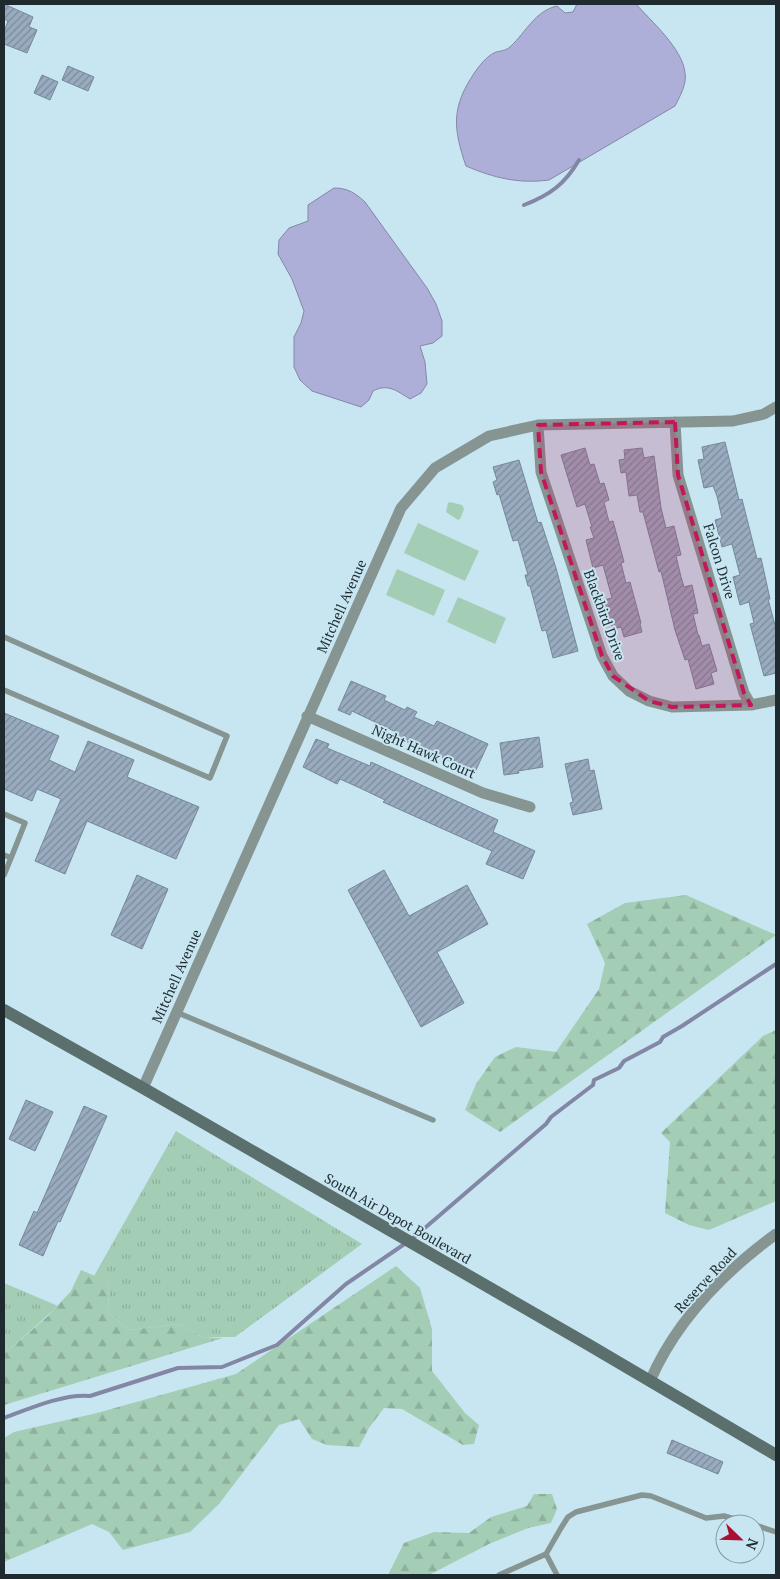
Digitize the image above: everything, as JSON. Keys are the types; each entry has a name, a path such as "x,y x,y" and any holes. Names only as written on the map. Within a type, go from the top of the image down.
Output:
{"street":[{"name":"Mitchell Avenue","path":"143,1088 401,508 435,468 489,436 538,425 733,421 764,414 776,407"},
{"name":"Falcon Drive","path":"675,422 678,475 744,693 751,705"},
{"name":"Blackbird Drive","path":"538,425 541,472 602,656 613,676 629,691 649,701 672,707 751,705 776,700"},
{"name":"Night Hawk Court","path":"307,716 482,793 530,807"},
{"name":"South Air Depot Boulevard","path":"4,1010 143,1088 776,1455"},
{"name":"Reserve Road","path":"650,1381 656,1366 689,1314 718,1283 776,1234"}],"lane":[{"path":"4,637 227,736 210,778 4,690"},
{"path":"4,814 25,823 4,875"},
{"path":"4,856 10,858"},
{"path":"176,1012 433,1120"},
{"path":"499,1575 546,1554 568,1517 576,1512 642,1495 651,1496 706,1518 715,1517"},
{"path":"546,1554 556,1575"}],"highlighted area":[{"path":"675,422 678,475 744,693 751,705 672,707 649,701 613,676 602,656 541,472 538,425"}],"green space":[{"path":"450,502 462,505 464,509 460,519 458,520 446,512"},
{"path":"418,523 479,551 465,581 404,553"},
{"path":"397,569 445,590 434,616 386,595"},
{"path":"458,597 506,618 495,644 447,622"},
{"path":"686,895 776,935 500,1132 465,1110 476,1084 495,1057 516,1047 556,1052 599,989 605,963 587,924 625,903"},
{"path":"776,1030 776,1201 709,1230 689,1225 665,1213 670,1142 661,1133 763,1036"},
{"path":"176,1131 362,1244 235,1337 203,1337 179,1324 129,1330 108,1313 109,1282 94,1276"},
{"path":"396,1266 420,1288 432,1329 432,1371 465,1413 479,1425 474,1444 463,1445 402,1409 384,1408 369,1428 359,1447 327,1445 312,1439 299,1419 279,1425 219,1504 190,1532 123,1550 109,1532 92,1524 4,1562 4,1438 14,1432 97,1413 236,1374"},
{"path":"81,1270 109,1282 108,1313 129,1330 179,1324 203,1337 223,1338 4,1405 4,1354 48,1316 71,1291"},
{"path":"4,1283 58,1306 4,1354"},
{"path":"534,1494 552,1494 557,1509 551,1523 528,1528 489,1544 429,1575 388,1575 404,1543 434,1532 469,1533 491,1517 527,1506"}],"water":[{"path":"577,4 636,4 673,45 683,64 685,81 675,106 549,180 527,181 507,179 466,166 457,129 458,107 467,85 475,72 491,54 511,46 543,12 557,6 565,13 573,12"},
{"path":"334,188 351,192 365,202 427,288 436,304 442,321 442,336 433,343 420,346 425,362 427,384 421,393 410,399 392,389 383,388 373,391 369,400 361,407 312,391 300,380 294,367 294,337 301,323 304,311 292,279 278,254 279,240 289,228 308,221 308,205"}],"building":[{"path":"4,4 33,17 29,27 37,30 27,53 4,44 4,32 8,21 4,19"},
{"path":"68,66 94,77 88,91 62,80"},
{"path":"42,75 58,82 50,100 34,93"},
{"path":"725,442 739,500 742,499 757,559 761,558 770,599 768,599 776,629 776,673 764,676 750,624 754,623 749,602 740,605 733,577 740,575 732,544 722,547 715,520 722,518 717,496 713,486 704,488 698,460 704,459 702,447"},
{"path":"585,448 590,465 594,464 600,484 604,483 609,500 604,502 609,522 613,521 624,562 621,563 626,583 630,582 641,623 642,632 624,637 621,627 613,629 604,600 612,598 603,565 593,568 586,540 594,538 590,527 592,527 585,504 577,507 561,455"},
{"path":"642,448 644,458 654,456 661,508 666,528 674,526 681,555 676,556 684,587 692,585 698,613 693,614 698,635 702,646 709,644 717,671 711,673 714,684 696,689 688,659 685,660 675,630 661,571 659,572 643,512 640,512 637,495 629,496 626,472 621,473 619,460 625,459 624,450"},
{"path":"519,460 538,523 541,522 556,568 578,651 553,658 546,630 542,631 530,586 528,586 525,575 528,575 518,540 513,541 499,494 497,495 493,482 497,480 493,467"},
{"path":"351,681 386,696 384,700 405,710 407,707 417,712 414,717 434,726 437,721 488,744 475,772 394,736 396,732 352,711 350,715 338,710"},
{"path":"4,713 59,736 49,760 75,772 88,741 134,760 127,777 199,807 176,859 87,821 65,874 35,861 61,799 37,789 32,801 4,789"},
{"path":"539,737 543,767 504,775 500,743"},
{"path":"316,739 329,744 327,748 370,766 371,762 498,820 493,832 535,851 523,879 486,864 492,851 383,802 385,800 340,779 337,784 303,767"},
{"path":"588,759 590,771 594,770 602,809 573,815 570,803 573,802 565,764"},
{"path":"384,870 409,916 467,885 488,924 437,952 464,1003 421,1027 348,890"},
{"path":"137,875 168,889 142,949 111,935"},
{"path":"26,1100 53,1112 35,1151 9,1139"},
{"path":"84,1106 107,1116 43,1256 19,1245 34,1211 37,1213"},
{"path":"672,1440 723,1462 718,1474 667,1453"}],"waterway":[{"path":"524,205 556,188 568,176 579,160"},
{"path":"412,1239 546,1124 551,1117 593,1085 594,1080 619,1068 624,1061 660,1042 663,1037 776,964"},
{"path":"4,1418 47,1402 69,1397 90,1396 178,1368 222,1367 277,1345 346,1284 406,1243"}]}
